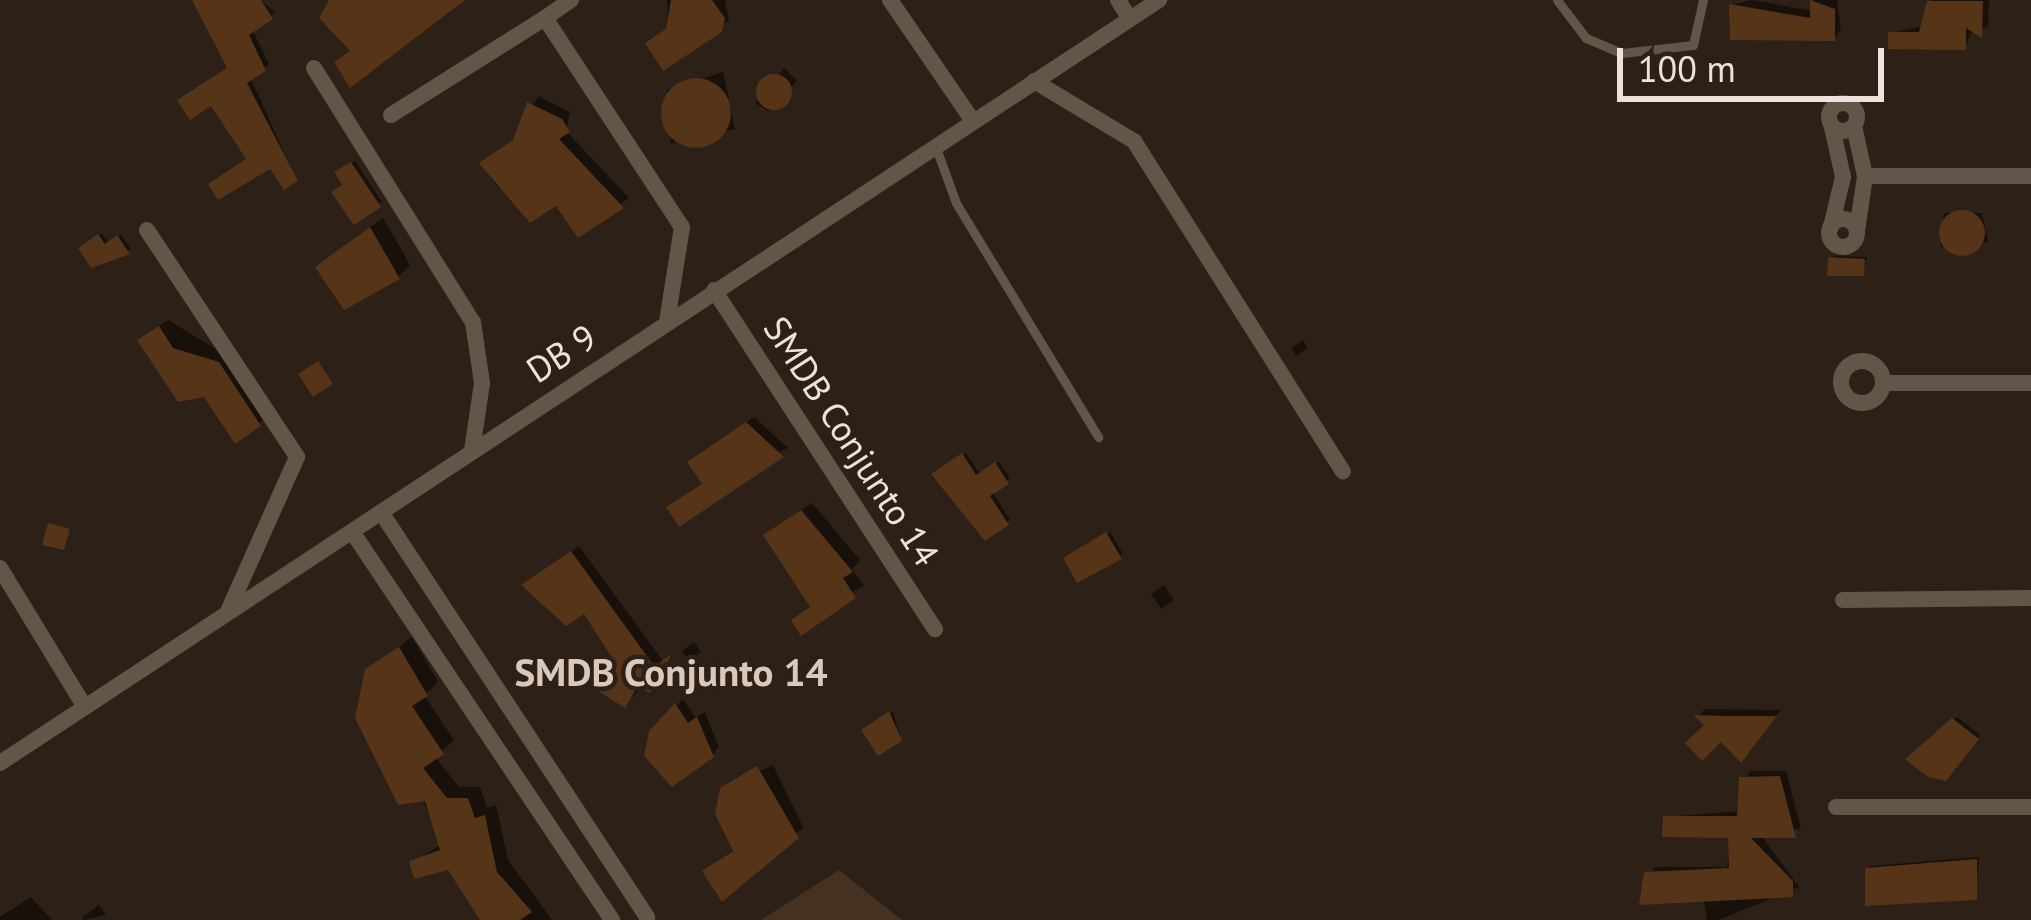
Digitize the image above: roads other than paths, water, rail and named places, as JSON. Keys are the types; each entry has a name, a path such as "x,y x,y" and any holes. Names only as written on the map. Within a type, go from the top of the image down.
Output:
{"street":[{"path":"391,116 571,0"},
{"path":"890,0 973,122"},
{"path":"1118,0 1130,19"},
{"name":"DB 9","path":"0,763 1159,0"},
{"path":"544,18 682,227 668,322"},
{"path":"314,68 473,322 482,383 472,451"},
{"path":"1034,82 1134,141 1343,472"},
{"path":"1854,126 1865,176 1857,232 1847,220 1831,227 1843,177 1832,127 1854,126"},
{"path":"1865,176 2031,176"},
{"path":"148,230 297,457 226,614"},
{"name":"SMDB Conjunto 14","path":"714,290 935,629"},
{"path":"1883,383 2031,383"},
{"path":"381,512 646,916"},
{"path":"353,533 613,920"},
{"path":"0,568 85,707"},
{"path":"1843,599 2031,598"},
{"path":"1836,807 2031,807"}],"lane":[{"path":"1557,0 1586,38 1622,53 1693,45 1703,0"},
{"path":"935,146 956,203 1098,437"}],"district":[{"name":"SMDB Conjunto 14","path":"671,672"}]}
